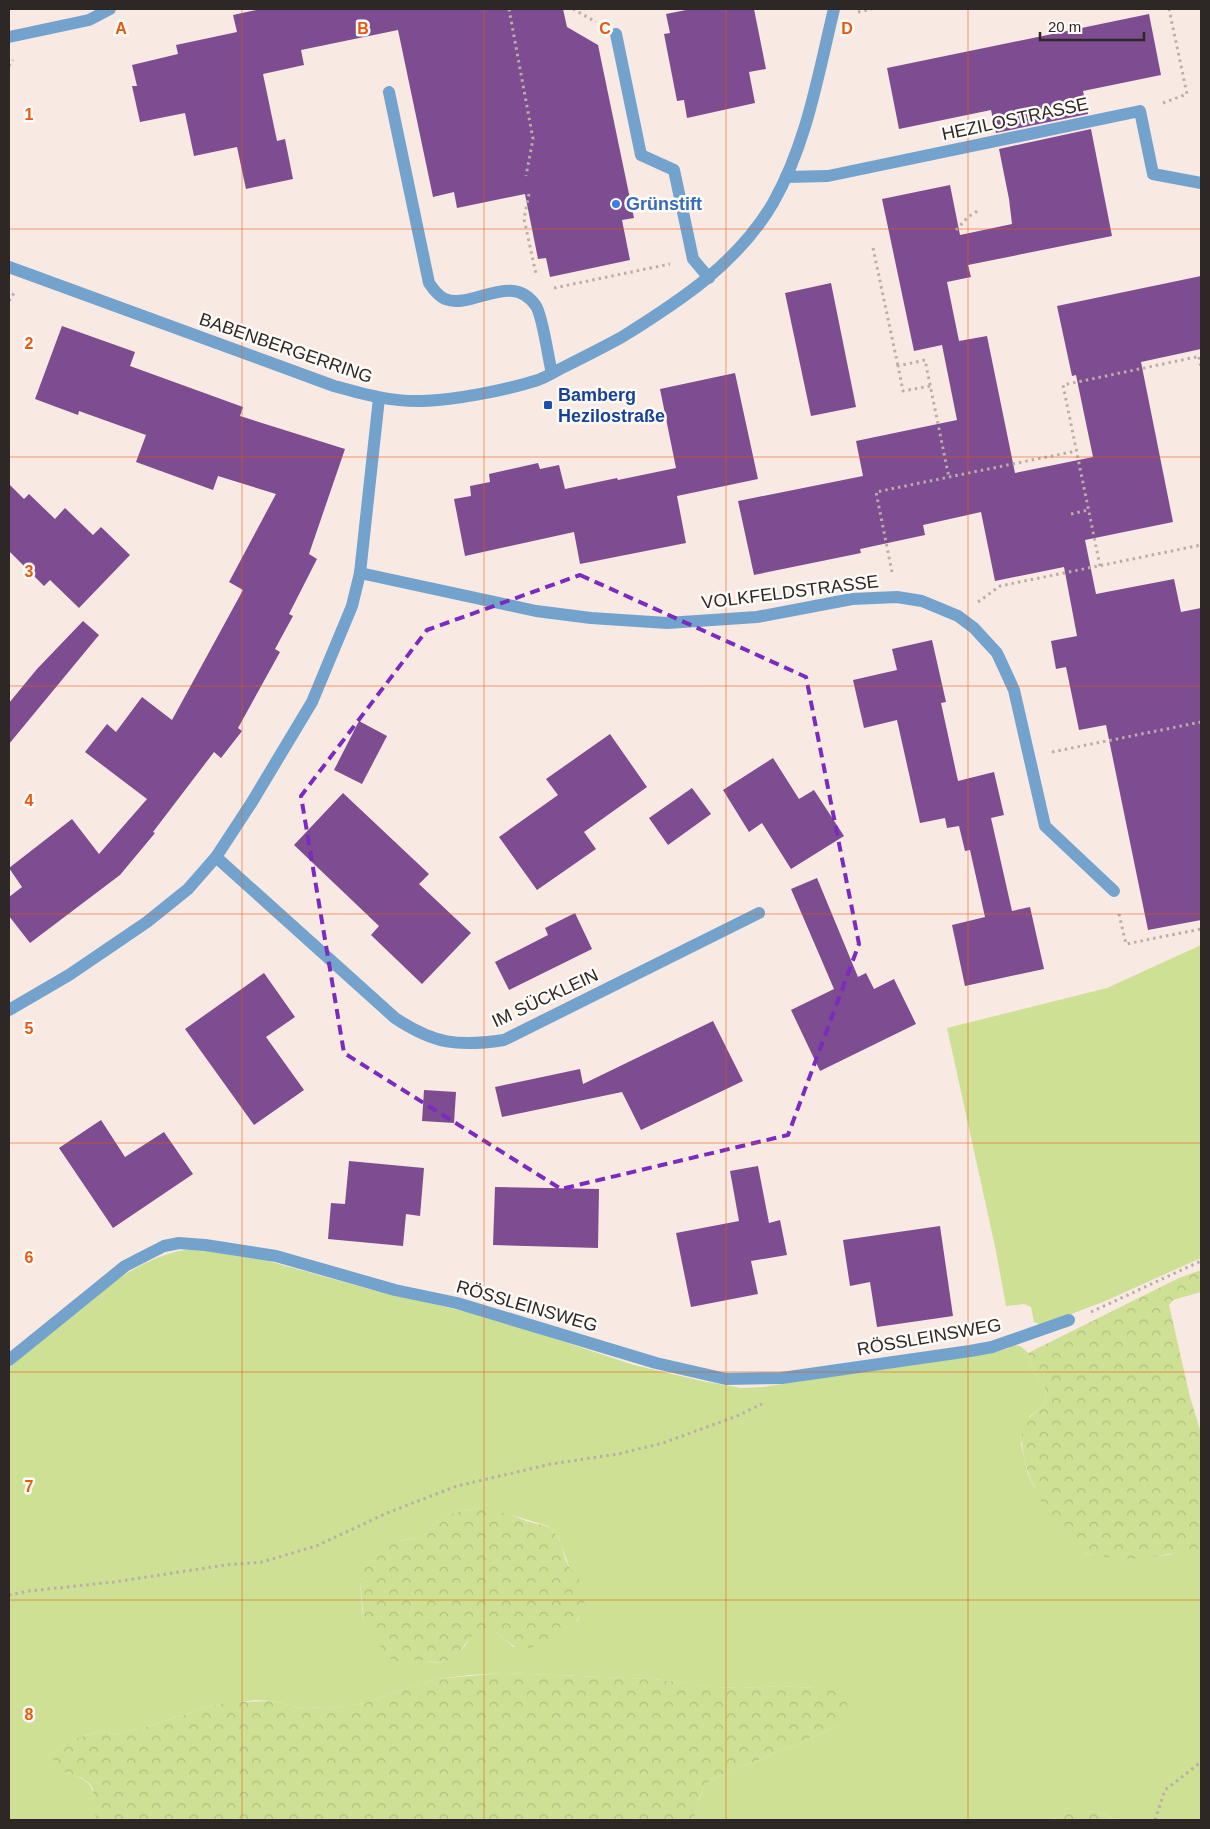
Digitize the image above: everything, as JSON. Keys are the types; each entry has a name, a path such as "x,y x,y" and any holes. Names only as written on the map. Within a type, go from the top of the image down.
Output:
{"street":[{"path":"9,37 89,20 110,9"},
{"name":"BABENBERGERRING","path":"9,267 334,386 379,398 423,401 467,395 538,380 599,350 662,312 709,278 746,240 772,204 786,177 808,119 834,9"},
{"path":"616,34 641,155 674,170 692,259 709,278"},
{"path":"389,92 428,283 444,298 452,300 463,300 495,292 510,291 522,293 529,298 539,312 552,373"},
{"path":"1140,111 1153,174 1201,183"},
{"name":"HEZILOSTRASSE","path":"786,177 828,176 1140,111"},
{"path":"9,1010 69,975 148,922 188,889 216,857 252,802 312,702 352,606 360,573 379,398"},
{"name":"VOLKFELDSTRASSE","path":"360,573 536,610 591,618 667,623 757,617 852,600 897,597 922,601 958,616 974,628 997,653 1014,690 1045,826 1114,891"},
{"name":"IM SÜCKLEIN","path":"216,857 394,1018 410,1029 433,1040 454,1044 481,1044 504,1040 759,913"},
{"name":"RÖSSLEINSWEG","path":"9,1360 125,1266 164,1246 179,1243 276,1256 395,1290 457,1303 686,1371 726,1379 782,1378 970,1352 992,1347 1069,1320"}],"path":[{"path":"509,9 533,139 526,176"},
{"path":"1140,111 1187,94 1169,9"},
{"path":"529,194 524,220 538,282"},
{"path":"956,230 968,217 978,210"},
{"path":"873,248 903,391 930,386"},
{"path":"549,289 692,259"},
{"path":"1100,566 1063,385 1200,356 1201,368"},
{"path":"898,366 925,360 949,478"},
{"path":"897,597 876,492 1076,451"},
{"path":"1071,514 1088,510"},
{"path":"958,616 1000,586 1201,545"},
{"path":"1029,757 1201,722"},
{"path":"1114,891 1126,944 1201,929"},
{"path":"1069,1320 1096,1310 1201,1261"},
{"path":"9,1595 114,1582 225,1565 262,1562 316,1546 387,1513 456,1486 551,1464 618,1454 663,1443 737,1416 763,1404 776,1394 782,1378"},
{"path":"1155,1820 1164,1790 1201,1762"}],"highlighted area":[{"path":"580,575 806,677 859,944 788,1135 561,1189 344,1053 301,796 427,630"}],"green space":[{"path":"1201,945 1201,1258 1103,1302 1042,1325 1034,1322 1031,1307 1024,1304 1006,1306 996,1251 947,1028 1107,988"},
{"path":"194,1249 268,1261 369,1289 485,1316 634,1365 741,1388 763,1387 999,1351 1009,1348 1011,1344 1022,1347 1028,1353 1031,1368 1045,1388 1046,1396 1043,1406 1029,1417 1021,1444 1027,1471 1034,1487 1057,1518 1071,1546 1087,1554 1116,1558 1168,1555 1185,1549 1195,1549 1201,1555 1201,1820 1114,1820 1100,1813 1083,1812 1050,1820 690,1820 695,1815 703,1787 711,1780 827,1731 838,1724 834,1688 782,1686 714,1687 654,1679 502,1673 436,1679 365,1703 325,1709 316,1707 304,1709 272,1701 256,1700 216,1705 135,1730 116,1734 102,1731 84,1736 68,1742 54,1753 60,1771 78,1777 91,1787 97,1820 9,1820 9,1368 72,1313 96,1295 120,1278 145,1264 169,1254","holes":["478,1508 508,1514 548,1526 559,1539 570,1569 582,1584 585,1603 578,1620 513,1647 493,1631 482,1630 470,1637 460,1651 442,1662 408,1659 396,1665 364,1621 362,1607 360,1581 382,1546 426,1534 437,1521 449,1514"]},
{"path":"1201,1270 1201,1292 1173,1300 1169,1305 1190,1397 1201,1433 1201,1555 1195,1549 1156,1557 1129,1559 1111,1558 1081,1552 1065,1537 1057,1520 1041,1501 1025,1463 1022,1440 1023,1423 1043,1406 1046,1396 1045,1388 1031,1368 1028,1353 1179,1278"},
{"path":"478,1508 508,1514 546,1526 552,1530 560,1541 567,1563 579,1579 585,1594 585,1602 580,1616 569,1628 531,1648 518,1648 496,1632 484,1630 474,1634 451,1659 437,1662 409,1660 402,1661 396,1665 374,1638 364,1621 360,1581 363,1567 382,1546 390,1542 417,1538 426,1534 437,1521 449,1514"},
{"path":"502,1673 654,1679 715,1687 782,1686 834,1688 845,1693 848,1710 838,1724 827,1731 711,1780 703,1787 695,1815 690,1820 97,1820 94,1812 93,1789 89,1783 82,1778 60,1771 55,1767 53,1759 54,1753 74,1739 102,1731 116,1734 135,1730 216,1705 234,1702 272,1701 304,1709 316,1707 325,1709 365,1703 436,1679"},
{"path":"1078,1811 1102,1813 1114,1820 1050,1820"}],"building":[{"path":"261,9 563,9 567,27 598,45 634,218 622,220 630,260 550,277 546,258 538,259 525,194 457,208 454,192 433,197 398,30 301,50 304,65 263,74 277,141 285,139 293,179 246,189 237,147 194,156 185,113 140,122 132,86 137,86 132,65 178,54 176,45 237,32 233,15"},
{"path":"691,9 754,9 766,69 749,72 755,103 687,118 684,100 677,101 664,34 670,33 666,14"},
{"path":"1149,14 1161,75 1083,91 1088,114 996,133 991,110 899,129 887,68"},
{"path":"1091,129 1112,236 968,265 971,277 947,282 959,341 987,336 1015,473 1093,457 1076,375 1072,376 1057,306 1201,276 1201,349 1141,362 1173,522 1085,540 1096,594 1174,579 1181,612 1201,608 1201,920 1148,930 1106,725 1079,730 1066,667 1056,669 1051,641 1077,636 1064,567 995,581 981,512 923,525 925,535 860,549 861,553 754,575 738,501 863,476 856,441 957,420 942,345 914,351 882,199 950,185 960,235 1012,224 999,149"},
{"path":"831,283 856,407 811,416 785,293"},
{"path":"62,326 135,352 130,366 243,407 240,416 345,449 309,554 317,559 289,614 293,616 275,649 280,652 238,728 242,731 221,758 214,752 153,832 155,833 120,875 30,943 9,916 9,897 22,887 9,868 72,819 99,854 147,799 85,752 107,724 116,732 142,697 172,720 243,590 229,582 276,494 218,476 213,490 136,462 146,435 79,411 78,415 35,399"},
{"path":"735,373 758,479 677,496 686,543 580,564 574,532 465,556 454,499 471,496 470,486 490,482 489,474 538,463 540,469 559,465 565,489 676,468 660,389"},
{"path":"9,484 24,499 29,494 55,519 65,508 93,535 101,527 130,555 79,608 50,580 44,586 9,551"},
{"path":"83,621 99,635 9,744 9,703 37,669"},
{"path":"932,640 946,702 941,703 958,781 994,772 1004,815 991,818 1012,911 1030,907 1044,969 965,986 952,925 985,917 970,850 965,851 959,826 947,828 945,818 920,823 897,720 864,728 853,680 897,670 892,649"},
{"path":"359,721 387,736 362,784 334,770"},
{"path":"610,734 647,787 584,832 596,849 537,890 499,837 558,795 546,779"},
{"path":"773,758 799,799 814,790 844,836 791,869 762,823 749,832 723,790"},
{"path":"692,788 711,814 668,845 649,818"},
{"path":"343,793 429,874 419,884 471,933 422,984 371,935 379,926 294,845"},
{"path":"817,878 858,977 866,973 874,989 894,979 916,1024 820,1071 791,1010 834,989 791,889"},
{"path":"575,913 592,949 509,990 495,962 548,935 545,928"},
{"path":"264,973 295,1017 266,1037 304,1090 254,1125 185,1029"},
{"path":"713,1021 743,1081 641,1130 622,1092 502,1117 495,1087 580,1069 583,1084"},
{"path":"424,1090 456,1092 454,1123 422,1121"},
{"path":"101,1120 125,1157 164,1132 193,1174 113,1228 59,1148"},
{"path":"349,1161 424,1168 420,1216 406,1214 403,1246 328,1239 331,1203 345,1204"},
{"path":"758,1166 769,1223 780,1220 787,1255 751,1261 758,1294 691,1307 676,1233 739,1221 730,1171"},
{"path":"495,1187 599,1189 598,1248 493,1245"},
{"path":"940,1226 953,1316 877,1327 870,1282 850,1286 843,1240"}],"place":[{"name":"Grünstift","path":"616,204"},
{"name":"Bamberg Hezilostraße","path":"548,405"}]}
